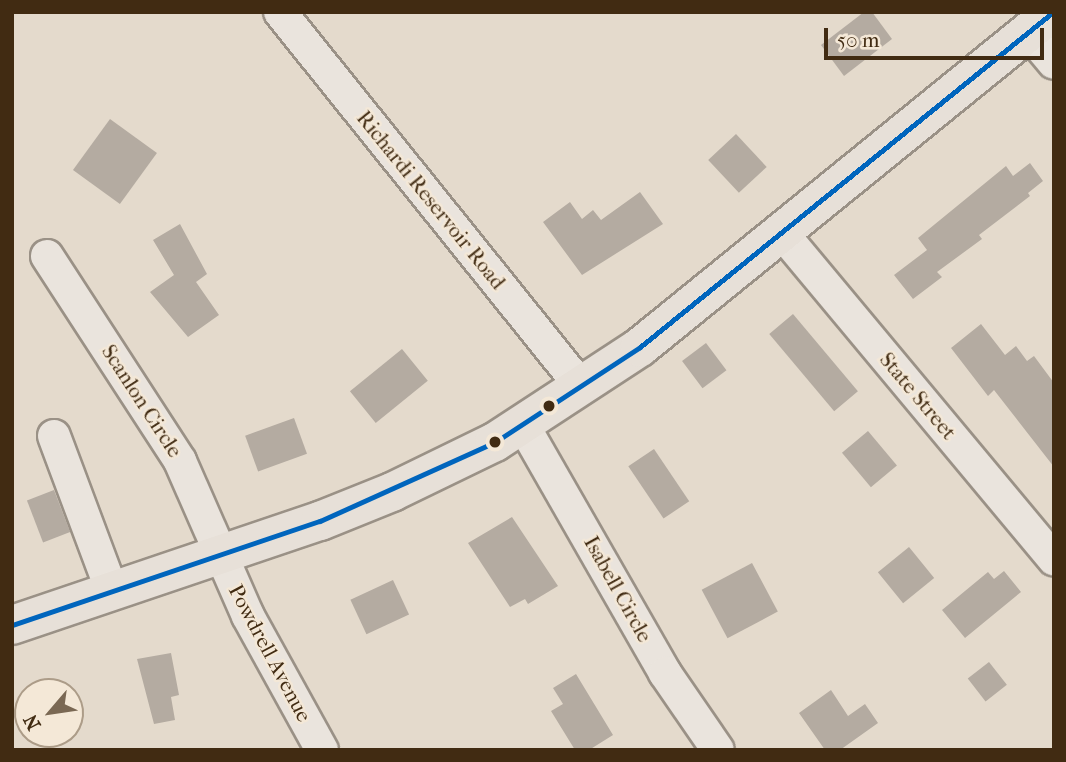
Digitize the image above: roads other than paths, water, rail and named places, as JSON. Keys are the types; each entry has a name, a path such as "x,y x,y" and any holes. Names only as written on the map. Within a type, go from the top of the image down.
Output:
{"main road":[{"path":"12,625 220,555 392,492 523,425 582,387 782,233 1040,22"}],"street":[{"name":"Richardi Reservoir Road","path":"281,12 582,387"},
{"path":"1040,22 1054,63"},
{"name":"State Street","path":"782,233 1054,560"},
{"name":"Scanlon Circle","path":"47,256 180,461 220,555"},
{"name":"Isabell Circle","path":"523,425 665,673 718,750"},
{"path":"54,436 112,591"},
{"name":"Powdrell Avenue","path":"220,555 322,750"}]}
